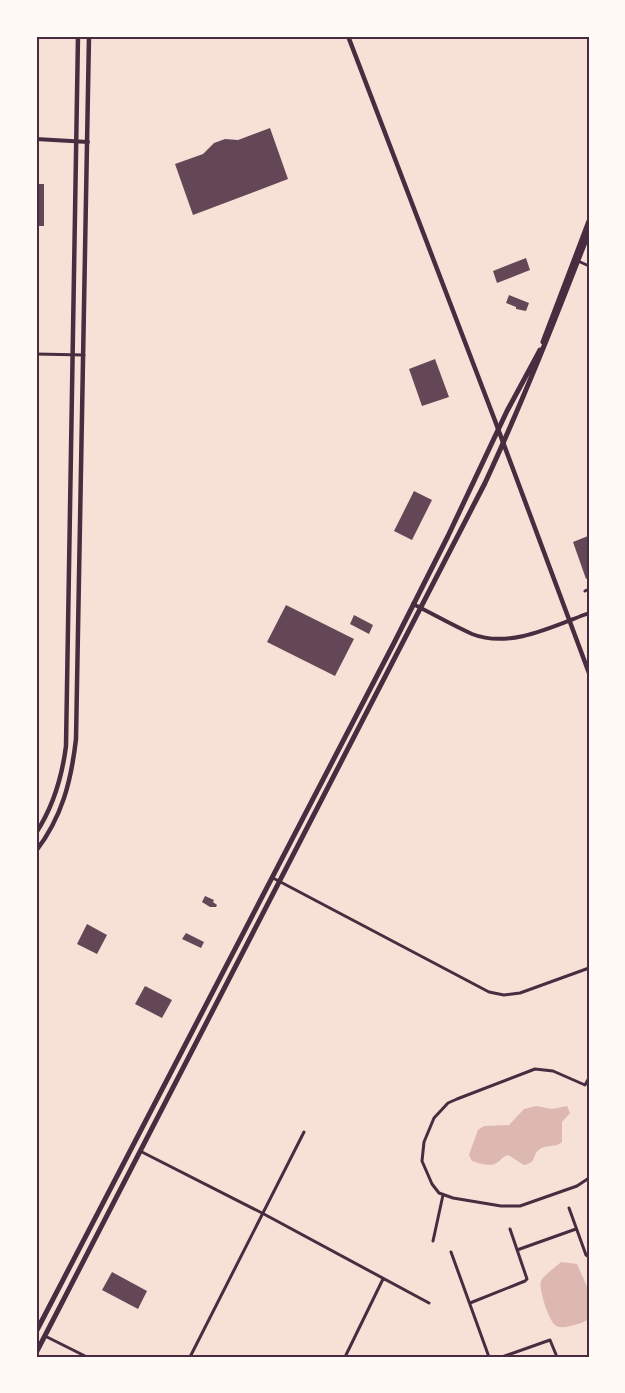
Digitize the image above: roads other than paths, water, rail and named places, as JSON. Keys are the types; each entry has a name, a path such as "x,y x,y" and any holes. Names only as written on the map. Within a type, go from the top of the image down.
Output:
{"main road":[{"path":"36,833 51,806 63,766 66,746 78,36"},
{"path":"36,852 49,834 64,801 72,771 76,739 89,36"},
{"path":"348,36 504,444 589,673"},
{"path":"36,1332 448,536 498,430 539,352 589,221"},
{"path":"36,1353 504,444 589,232"}],"street":[{"path":"36,139 88,142"},
{"path":"578,261 589,266"},
{"path":"36,354 84,355"},
{"path":"413,604 474,634 493,638 515,637 536,632 589,613"},
{"path":"272,878 489,992 504,995 520,994 589,968"},
{"path":"589,1078 587,1086 553,1070 535,1069 448,1103 434,1118 424,1142 422,1160 432,1184 439,1193 453,1198 501,1206 520,1206 577,1186 589,1178"},
{"path":"190,1357 304,1132"},
{"path":"140,1151 430,1303"},
{"path":"432,1240 443,1195"},
{"path":"569,1208 586,1255 589,1256"},
{"path":"470,1303 525,1281 527,1278 510,1229"},
{"path":"517,1250 576,1229"},
{"path":"451,1252 489,1357"},
{"path":"345,1357 383,1279"},
{"path":"45,1336 87,1357"},
{"path":"502,1357 550,1340 557,1357"}]}
